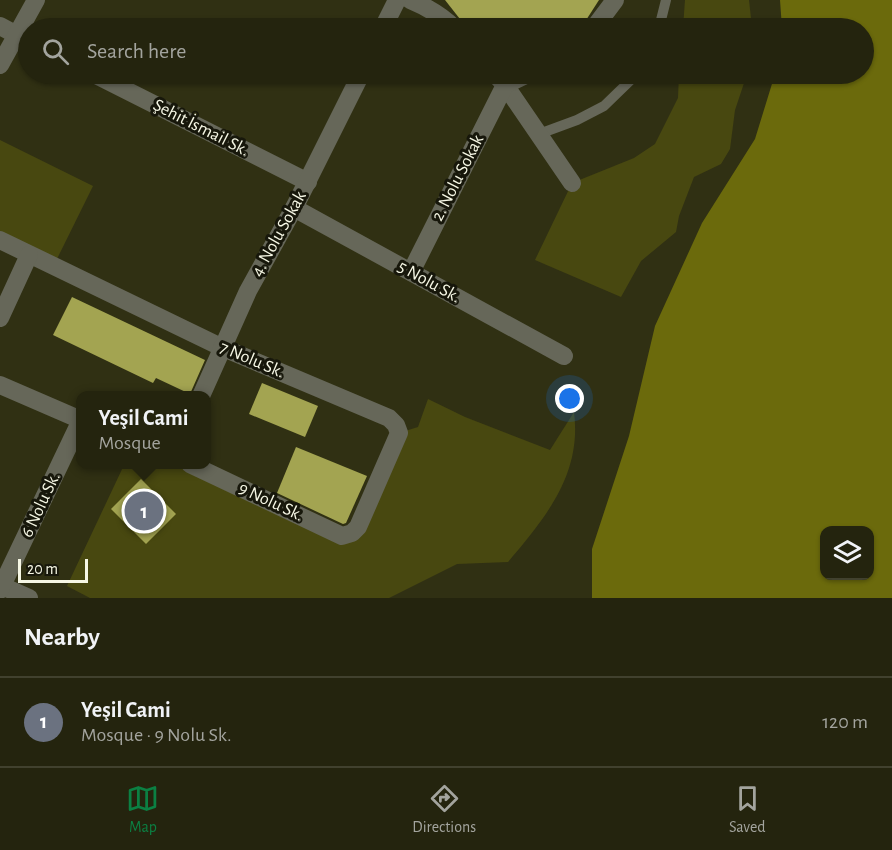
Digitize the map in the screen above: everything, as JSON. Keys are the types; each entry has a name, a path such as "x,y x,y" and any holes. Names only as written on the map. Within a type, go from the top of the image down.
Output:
{"street":[{"path":"29,18 36,0"},
{"path":"388,18 397,0"},
{"path":"410,0 425,6 443,18"},
{"path":"602,18 615,0"},
{"path":"0,26 18,36"},
{"path":"0,65 18,43"},
{"name":"Şehit İsmail Sk.","path":"114,84 308,182"},
{"name":"4. Nolu Sokak","path":"203,391 248,291 308,182 356,84"},
{"name":"2. Nolu Sokak","path":"411,272 498,84"},
{"path":"504,84 572,183"},
{"name":"5 Nolu Sk.","path":"294,208 564,356"},
{"name":"7 Nolu Sk.","path":"0,240 221,347 388,418 396,425 399,433 358,527 352,533"},
{"path":"0,318 29,255"},
{"path":"0,385 76,418"},
{"name":"6 Nolu Sk.","path":"1,588 76,430"},
{"name":"9 Nolu Sk.","path":"199,469 342,536 352,533"},
{"path":"1,588 29,598"}],"lane":[{"path":"662,18 666,0"},
{"path":"539,134 577,120 604,106 627,84"}],"shaded area":[{"path":"685,0 749,0 751,18 684,18"},
{"path":"780,0 892,0 892,598 592,598 592,549 629,436 655,326 702,223 755,139 772,84 874,84 874,18 781,18"},
{"path":"679,84 744,84 735,110 730,149 721,164 694,177 679,216 676,232 641,261 621,297 535,260 572,183 634,158 655,144 678,98"},
{"path":"0,140 93,186 53,267 0,240"},
{"path":"428,399 465,417 550,450 574,412 575,434 567,475 548,511 508,562 457,564 389,598 90,598 67,586 122,469 200,469 352,533 399,433 418,427"}],"building":[{"path":"445,0 599,0 587,18 459,18"},
{"path":"72,297 205,360 191,391 184,391 156,378 153,383 53,335"},
{"path":"262,383 318,406 305,437 249,414"},
{"path":"296,447 367,476 346,523 343,524 277,493"},
{"path":"141,479 176,514 146,544 111,509"}],"place":[{"name":"Yeşil Cami","path":"144,511"}]}
